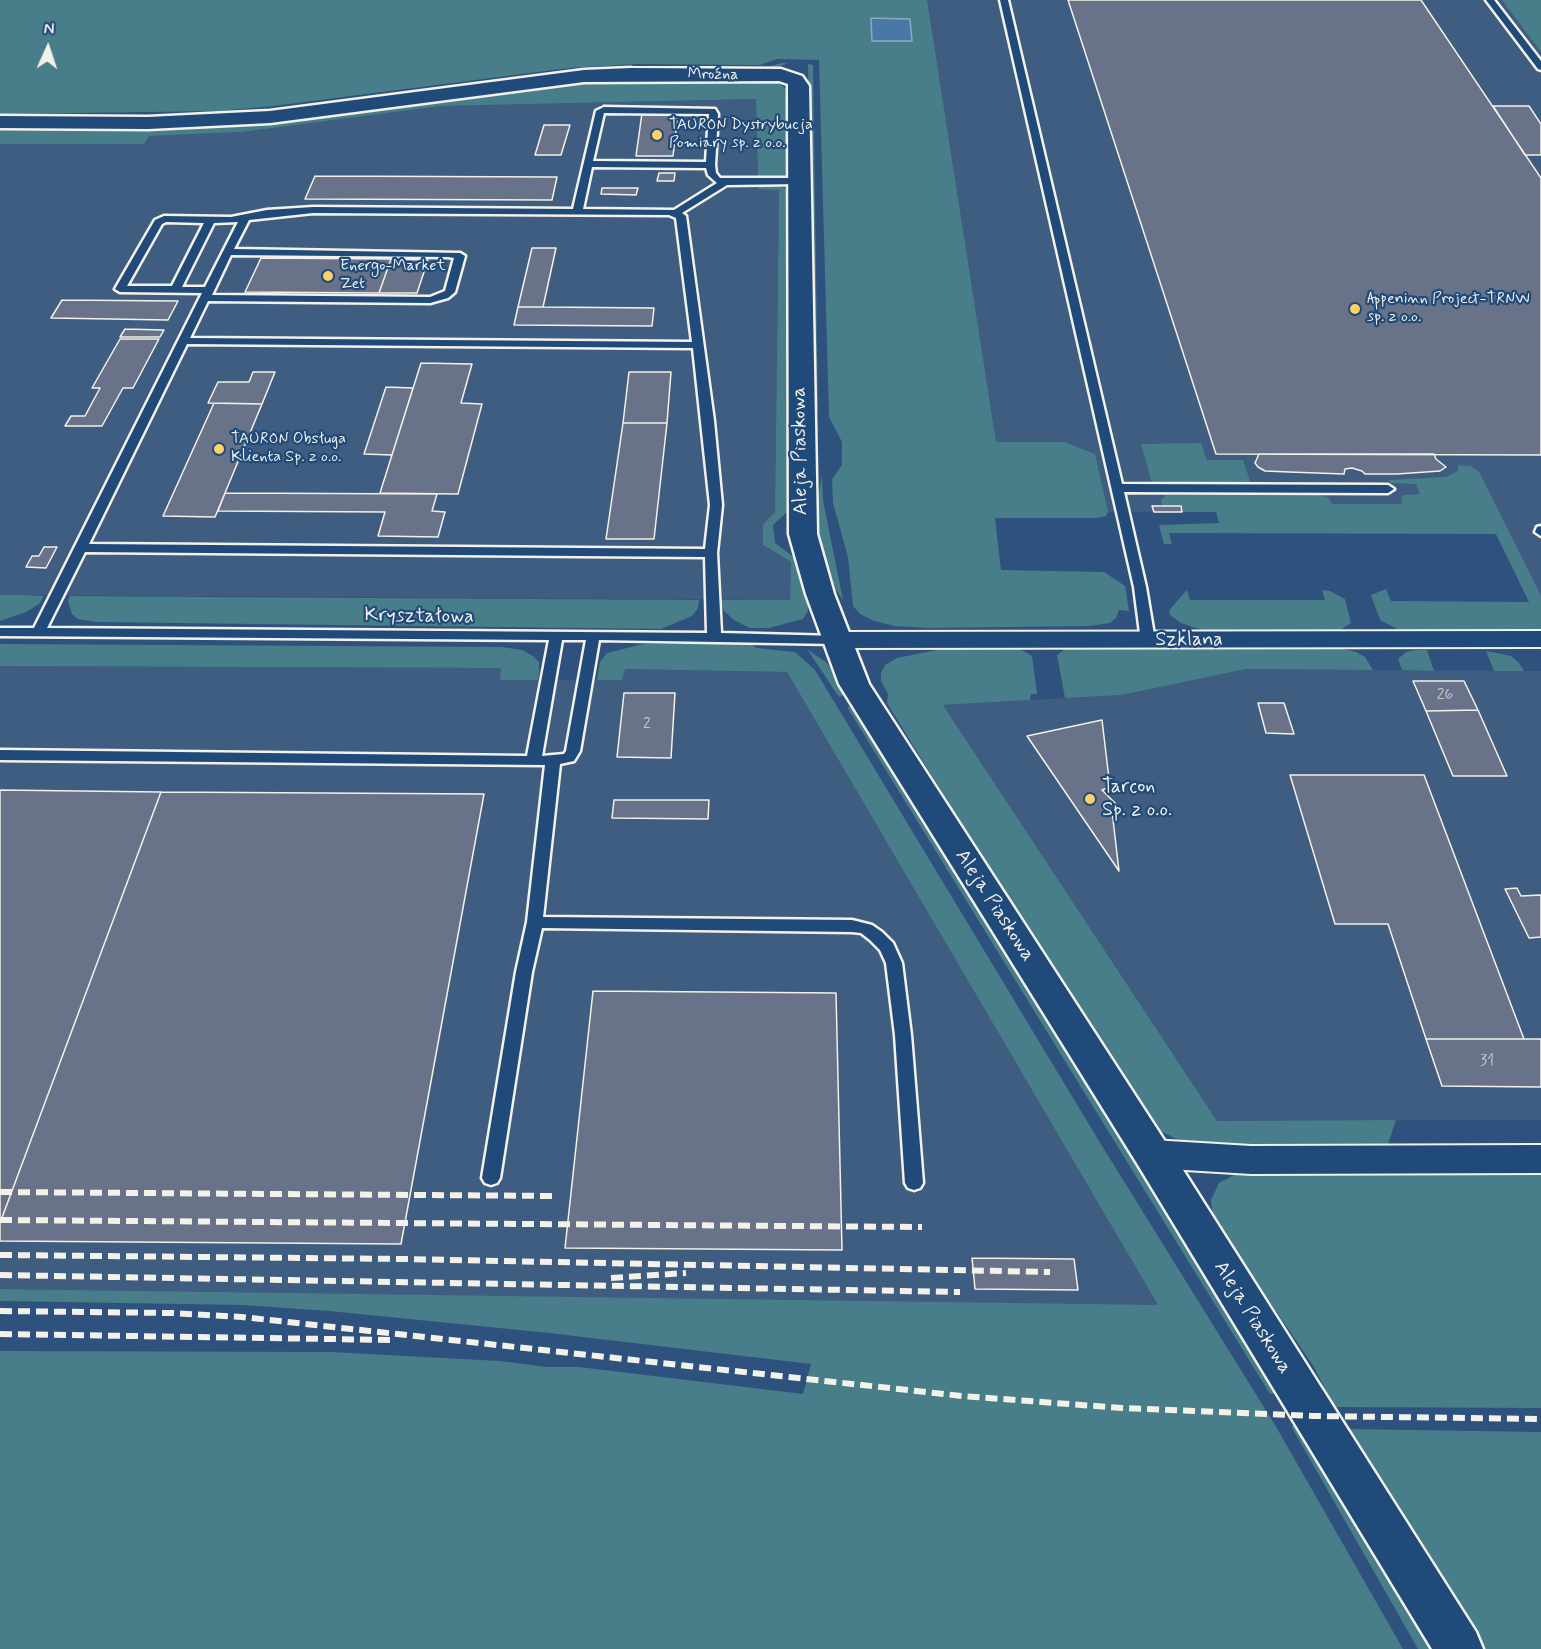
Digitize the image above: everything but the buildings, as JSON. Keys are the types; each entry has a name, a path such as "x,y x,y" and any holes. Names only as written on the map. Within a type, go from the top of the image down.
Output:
{"main road":[{"name":"Mroźna","path":"0,122 148,123 270,117 538,81 631,74 781,75 795,80"},
{"name":"Aleja Piaskowa","path":"795,80 799,86 803,534 820,594 837,640 863,701 1152,1154 1459,1649"}],"street":[{"name":"Szklana","path":"837,640 1541,639"},
{"path":"1152,1154 1251,1160 1541,1159"}],"lane":[{"path":"1004,0 1140,587 1148,641"},
{"path":"1490,0 1541,67"},
{"path":"577,212 600,111 712,111 714,114 710,165 711,172 717,180 725,182 800,181"},
{"path":"588,164 710,165"},
{"path":"676,213 725,182"},
{"path":"230,252 460,256 450,292 430,300 208,294 120,288 159,220 245,217 313,210 676,213 681,216 684,221 716,505 711,553 714,637"},
{"path":"39,633 183,340 230,252 245,217"},
{"path":"175,290 211,219"},
{"path":"183,340 698,345"},
{"path":"1117,488 1388,489"},
{"path":"80,548 711,553"},
{"name":"Kryształowa","path":"0,632 556,638 714,637 837,640"},
{"path":"534,760 556,638"},
{"path":"0,755 553,761 569,758 573,751 593,638"},
{"path":"492,1178 524,972 535,922 553,761"},
{"path":"535,922 852,926 876,936 887,948 894,963 903,1035 914,1183"}],"shaded area":[{"path":"825,0 1541,0 1541,600 1493,512 925,512"},
{"path":"871,18 910,19 912,41 872,41"},
{"path":"756,99 758,188 779,189 775,512 763,524 763,545 791,562 790,600 0,595 0,144 144,144 148,136 242,132 441,106"},
{"path":"0,666 502,668 501,680 622,680 624,669 787,672 1159,1306 0,1289"},
{"path":"1246,669 1541,671 1541,1120 1217,1121 943,705 1122,695"}],"green space":[{"path":"0,0 927,0 996,442 1065,442 1095,454 1108,512 1106,516 1096,518 995,518 1001,570 1104,572 1125,586 1129,611 1119,610 1116,618 1110,623 1090,626 929,628 895,626 874,621 860,614 853,606 848,557 833,503 832,479 842,465 842,442 829,417 819,60 777,59 760,65 636,64 569,68 219,111 0,114"},
{"path":"1502,0 1541,0 1541,52"},
{"path":"788,63 772,69 657,69 281,111 164,118 0,116 169,116 249,112 566,72 644,67 767,67"},
{"path":"808,64 813,65 818,411 814,403"},
{"path":"767,79 781,84 787,91 788,173 784,178 758,180 756,99 441,106 242,132 149,136 144,144 0,144 0,126 143,127 582,81"},
{"path":"758,185 781,186 788,190 788,511 773,525 775,543 794,557 808,601 808,611 803,619 769,628 750,628 734,620 724,611 722,605 722,600 790,600 791,562 763,545 763,524 775,512 779,190 758,189"},
{"path":"1201,443 1207,460 1243,460 1251,484 1152,483 1141,444"},
{"path":"1458,465 1471,466 1479,472 1541,596 1541,629 1536,631 1399,630 1380,620 1371,595 1386,589 1391,601 1529,602 1496,534 1169,533 1172,544 1164,544 1159,525 1219,523 1216,512 1182,512 1180,506 1162,506 1161,500 1166,495 1315,494 1328,497 1332,504 1402,504 1403,495 1420,494 1416,484 1391,483 1388,480 1446,477 1458,471"},
{"path":"822,474 823,500 843,600 836,590 819,538 816,511"},
{"path":"1187,590 1190,600 1325,600 1322,590 1330,591 1345,599 1351,623 1339,631 1202,630 1181,623 1169,614 1170,609"},
{"path":"0,595 44,596 39,604 26,612 0,621"},
{"path":"70,596 699,600 698,608 692,616 661,629 96,622 78,619 72,614 68,601"},
{"path":"0,644 502,647 522,650 533,656 539,662 539,673 538,680 500,680 501,668 0,666"},
{"path":"643,644 751,644 756,648 795,652 815,670 1099,1141 1275,1425 1403,1649 0,1649 0,1351 331,1352 500,1361 547,1367 579,1367 803,1394 811,1364 549,1333 329,1311 243,1305 0,1301 0,1289 1158,1305 787,672 625,669 622,680 597,680 600,662 607,653"},
{"path":"947,648 1018,648 1032,656 1037,694 1031,694 1030,700 943,705 1217,1121 1396,1120 1387,1147 1206,1145 1184,1143 1155,1128 1005,895 887,703 888,694 881,681 881,673 885,665 897,658"},
{"path":"1339,648 1365,657 1373,670 1246,669 1122,695 1065,698 1057,655 1065,649"},
{"path":"807,649 827,663 846,692 844,695 839,697"},
{"path":"1427,650 1434,671 1402,670 1398,659 1406,652"},
{"path":"1486,651 1511,656 1524,671 1494,671"},
{"path":"853,706 1279,1393 1270,1394 847,707"},
{"path":"1255,1170 1541,1173 1541,1408 1334,1407 1314,1367 1213,1218 1211,1200 1219,1183 1234,1175"},
{"path":"1291,1426 1300,1428 1431,1649 1418,1649"},
{"path":"1348,1429 1541,1432 1541,1649 1478,1649 1416,1540"}],"railway":[{"path":"0,1192 557,1196"},
{"path":"0,1220 922,1227"},
{"path":"0,1255 403,1259 1050,1272"},
{"path":"611,1278 686,1273"},
{"path":"0,1275 960,1292"},
{"path":"0,1311 172,1313 242,1317 962,1396 1122,1408 1313,1416 1541,1419"},
{"path":"0,1334 394,1340"}],"place":[{"name":"TAURON Dystrybucja Pomiary sp. z o.o.","path":"657,135"},
{"name":"Energo-Market Zet","path":"328,276"},
{"name":"Appeninn Project-TRNW sp. z o.o.","path":"1355,309"},
{"name":"TAURON Obsługa Klienta Sp. z o.o.","path":"219,449"},
{"name":"Tarcon Sp. z o.o.","path":"1090,799"}]}
